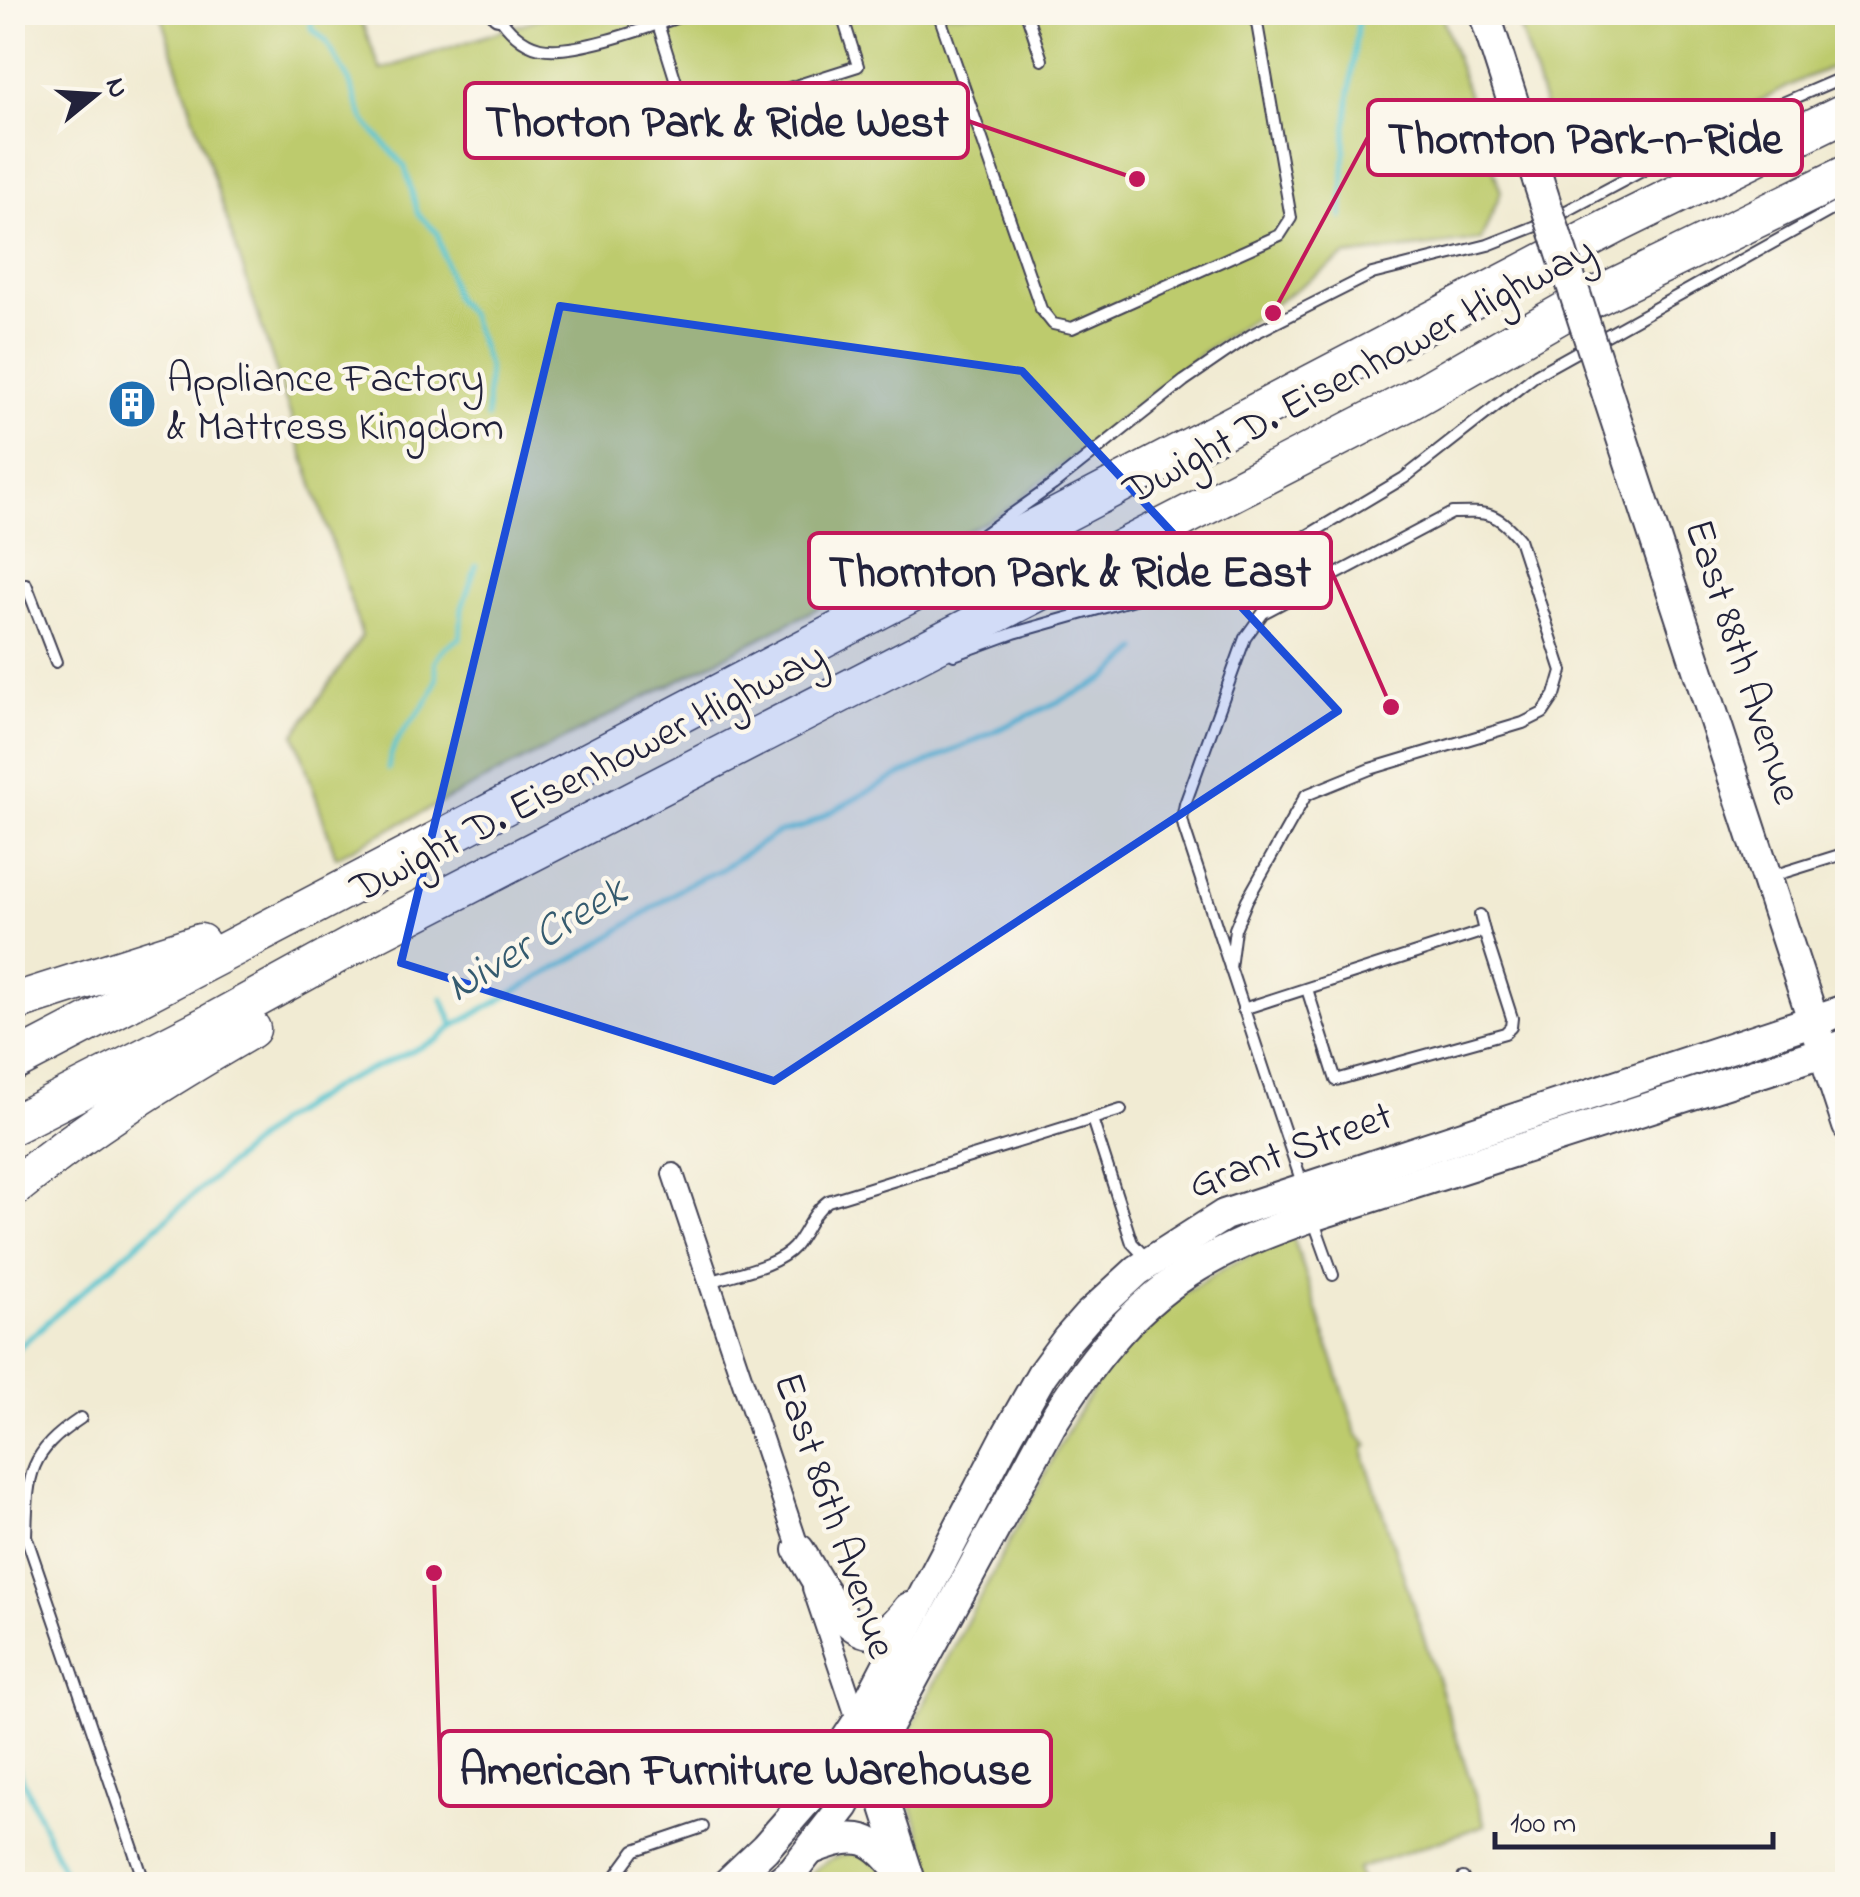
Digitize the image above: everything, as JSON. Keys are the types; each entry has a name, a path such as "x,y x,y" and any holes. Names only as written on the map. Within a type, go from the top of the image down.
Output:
{"highway":[{"name":"Dwight D. Eisenhower Highway","path":"12,1064 1602,231 1848,111"},
{"name":"Dwight D. Eisenhower Highway","path":"12,1126 377,932 1409,401 1568,297 1848,174"},
{"path":"12,1102 1568,297"},
{"path":"12,1004 197,945 387,866"},
{"path":"12,1189 82,1136 182,1070 333,982 377,932"}],"street":[{"name":"East 88th Avenue","path":"1484,12 1538,180 1568,297 1602,377 1814,1020 1836,1048 1848,1126"},
{"name":"Grant Street","path":"777,1884 844,1806 1050,1426 1099,1353 1128,1322 1186,1273 1275,1229 1308,1201 1848,1009"},
{"name":"Grant Street","path":"727,1884 806,1801 858,1722 1042,1374 1088,1316 1150,1262 1224,1214 1308,1201 1836,1048"},
{"name":"East 86th Avenue","path":"673,1174 910,1884"},
{"path":"800,1550 846,1622 872,1634 884,1631 928,1587"},
{"path":"810,1850 848,1837 861,1838 889,1856 910,1884"}],"lane":[{"path":"498,13 506,29 543,49 571,47 692,12"},
{"path":"658,24 688,120 858,66 841,12"},
{"path":"938,12 1041,309 1053,324 1072,328 1280,235 1291,218 1255,12"},
{"path":"1026,12 1042,60"},
{"path":"962,548 1053,485 1184,381 1251,335 1372,274 1470,250 1522,232 1712,132 1848,75"},
{"path":"941,659 1014,633 1212,578 1305,536 1404,478 1546,368 1848,201"},
{"path":"1230,968 1236,929 1246,900 1306,794 1370,768 1522,723 1543,713 1555,696 1562,671 1519,539 1505,522 1486,512 1452,513 1263,613 1246,638 1182,819 1243,1009 1333,1276"},
{"path":"796,654 929,569"},
{"path":"12,587 26,584 56,662"},
{"path":"826,703 914,670"},
{"path":"1768,877 1843,854"},
{"path":"1306,989 1336,1080 1504,1033 1511,1027 1512,1018 1480,915"},
{"path":"1243,1009 1484,931"},
{"path":"709,1282 784,1255 796,1244 811,1216 828,1201 1121,1110"},
{"path":"1092,1119 1132,1243 1150,1262"},
{"path":"80,1418 49,1439 28,1482 26,1536 146,1884"},
{"path":"610,1884 635,1850 703,1827"}],"highlighted area":[{"path":"560,306 1022,371 1338,711 774,1081 401,963"}],"green space":[{"path":"160,13 358,13 381,70 556,13 1441,13 1501,192 1481,240 1345,256 1202,353 1002,513 336,857 295,734 362,636"},
{"path":"1515,13 1847,13 1847,61 1805,78 1609,178 1583,164 1565,171"},
{"path":"1289,1237 1294,1239 1357,1434 1368,1445 1364,1448 1365,1458 1485,1825 1357,1869 1361,1884 937,1884 900,1771 899,1751 1070,1426 1104,1371 1156,1315 1229,1265"},
{"path":"859,1852 883,1868 890,1884 802,1884 827,1861"}],"waterway":[{"path":"311,12 311,28 326,41 349,81 364,120 405,167 418,214 437,232 455,299 469,314 488,366 487,418"},
{"name":"Niver Creek","path":"1342,218 1346,127 1359,12"},
{"path":"388,769 396,742 432,693 437,658 460,638 462,608 476,566"},
{"name":"Niver Creek","path":"12,1353 277,1122 340,1083 439,1039 454,1026 599,944 688,884 720,870 777,833 803,827 890,780 1094,685 1138,650"},
{"path":"442,998 454,1026"},
{"name":"Niver Creek","path":"12,1755 69,1884"}],"place":[{"name":"Thorton Park & Ride West","path":"1137,179"},
{"name":"Thornton Park-n-Ride","path":"1273,313"},
{"name":"Appliance Factory & Mattress Kingdom","path":"132,404"},
{"name":"Thornton Park & Ride East","path":"1391,707"},
{"name":"American Furniture Warehouse","path":"434,1573"}]}
